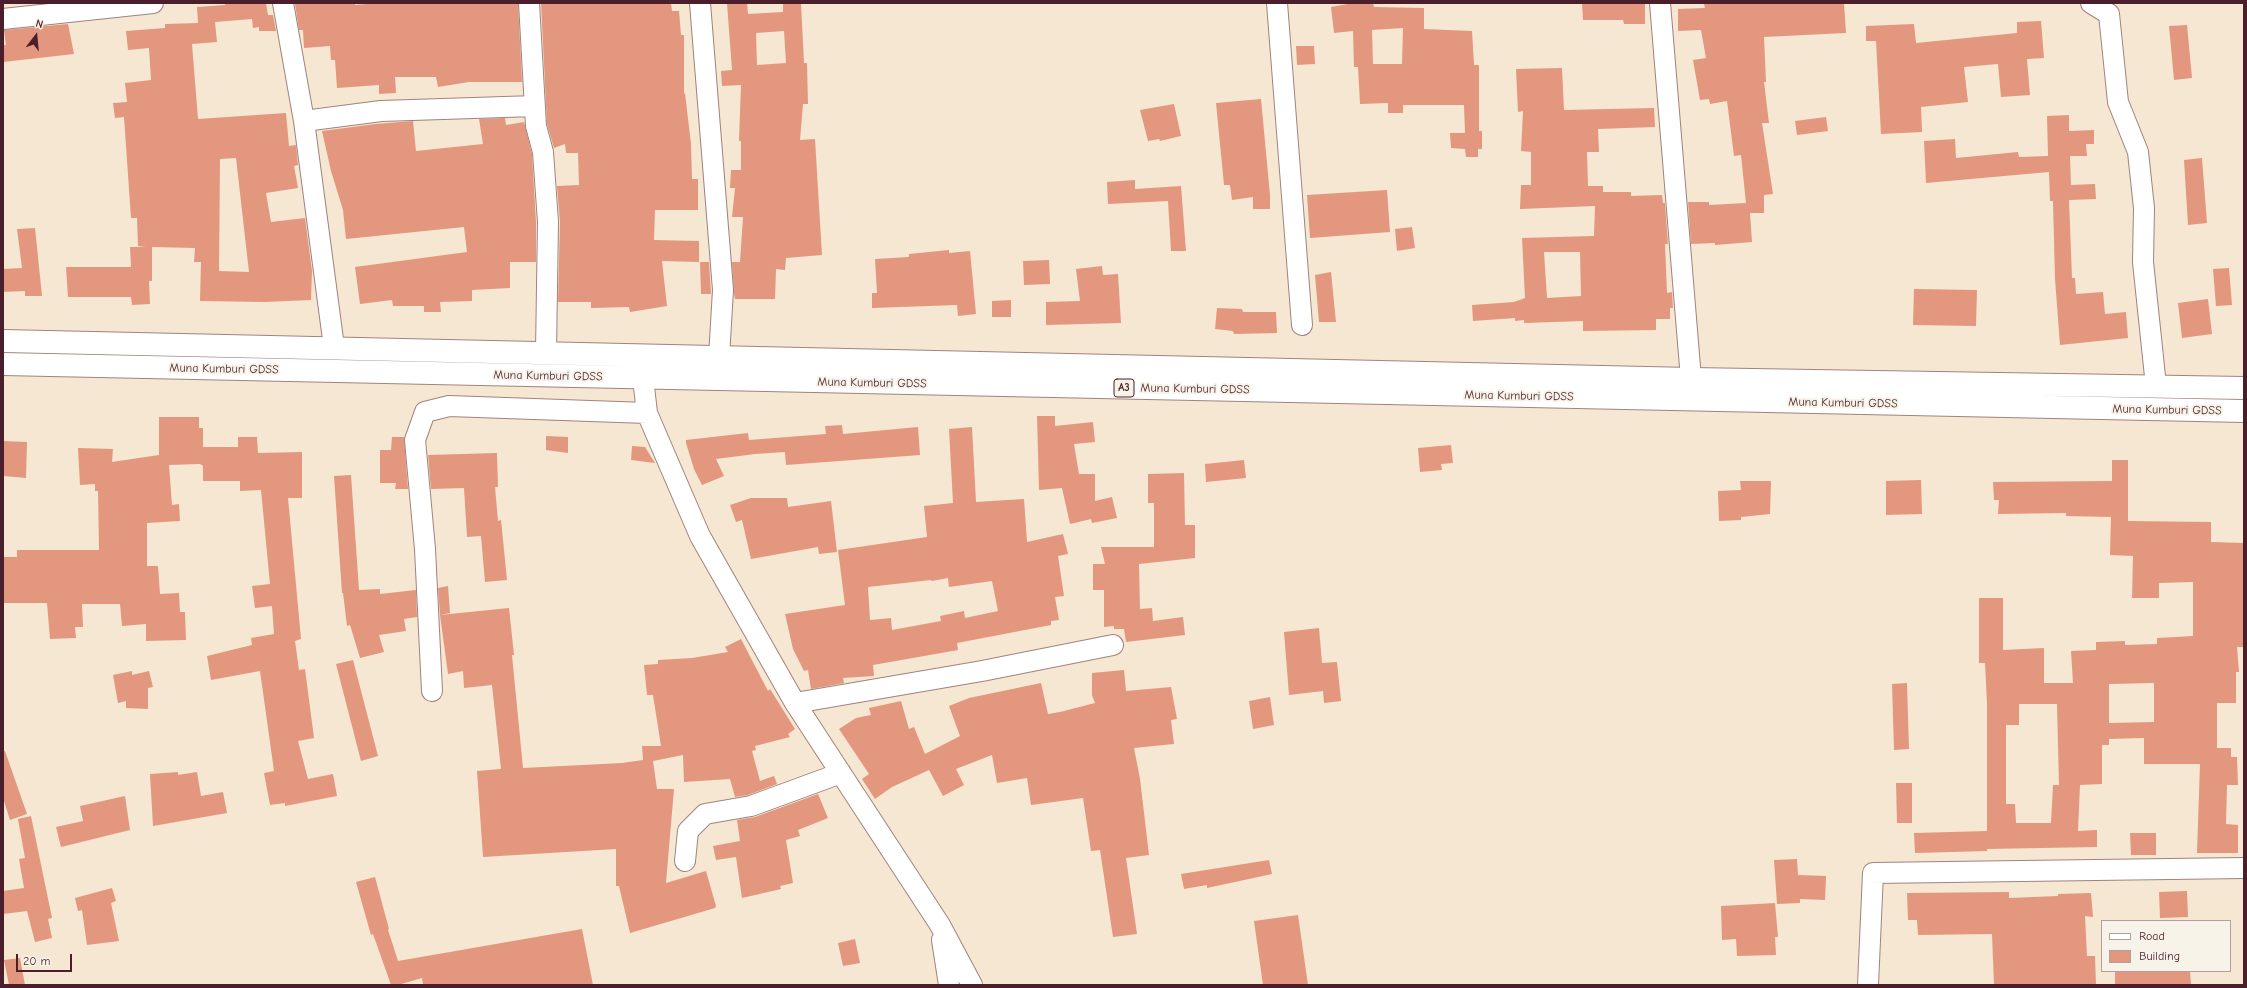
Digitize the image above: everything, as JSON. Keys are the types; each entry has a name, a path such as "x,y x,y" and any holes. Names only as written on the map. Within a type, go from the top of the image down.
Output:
{"highway":[{"name":"Muna Kumburi GDSS","path":"3,342 546,352 1691,379 2244,388"},
{"name":"Muna Kumburi GDSS","path":"3,364 2244,412"}],"street":[{"path":"3,19 153,3"},
{"path":"283,3 304,121 334,348"},
{"path":"529,3 536,126 543,152 548,222 546,352"},
{"path":"700,3 723,290 719,357"},
{"path":"1277,3 1302,325"},
{"path":"1660,3 1691,379"},
{"path":"2091,3 2109,14 2118,102 2138,152 2144,208 2143,262 2156,386"},
{"path":"304,121 381,111 535,106"},
{"path":"644,355 643,378 647,413 700,536 795,703 940,925 972,985"},
{"path":"432,691 425,549 415,440 425,412 449,406 647,413"},
{"path":"795,703 982,672 1113,645"},
{"path":"685,861 688,831 705,814 751,806 842,773"},
{"path":"1868,985 1873,873 2244,868"},
{"path":"940,925 949,985"}],"building":[{"path":"225,3 266,3 268,15 273,15 276,31 259,31 259,27 253,28 252,19 215,22 217,42 192,44 198,119 286,113 289,146 296,145 298,165 294,166 298,188 266,193 271,222 305,218 312,271 311,300 265,302 200,301 201,262 194,262 195,248 152,247 152,281 149,281 150,304 132,305 131,297 68,297 66,267 131,267 130,247 146,247 138,246 137,218 131,218 124,117 115,118 113,103 127,102 125,83 151,80 149,48 128,50 126,31 165,28 165,24 198,23 197,7 225,5","holes":["236,158 249,272 219,271 220,159"]},
{"path":"355,3 355,5 379,3 518,3 522,82 469,82 438,87 436,77 395,77 396,93 379,94 379,85 337,88 335,60 331,60 330,46 304,48 303,30 299,30 295,4"},
{"path":"541,3 671,3 672,11 679,11 681,35 684,35 684,94 685,93 691,144 692,179 698,179 698,210 655,210 654,240 699,241 699,262 662,261 667,306 630,312 629,307 591,308 591,302 558,302 560,222 557,186 579,185 578,153 566,153 565,144 554,148 547,124"},
{"path":"727,3 747,3 748,14 783,12 783,3 801,3 804,63 807,63 808,104 803,104 800,140 815,139 822,255 786,258 785,270 776,269 775,299 735,299 734,294 732,262 740,262 743,217 732,217 735,188 730,188 731,170 741,170 741,141 739,141 741,85 722,86 721,71 732,70","holes":["784,31 786,63 757,65 756,33"]},
{"path":"1353,3 1373,3 1374,7 1424,8 1424,29 1472,31 1474,65 1479,65 1479,131 1482,131 1482,149 1478,149 1478,157 1466,157 1465,149 1451,148 1450,133 1465,133 1464,105 1403,105 1403,113 1388,113 1388,103 1360,104 1358,67 1354,67 1353,31 1334,33 1331,7","holes":["1403,28 1402,64 1373,64 1372,30"]},
{"path":"1582,3 1645,3 1645,24 1624,24 1623,20 1583,20"},
{"path":"1844,3 1846,33 1764,37 1766,82 1764,82 1769,123 1762,123 1773,194 1764,195 1764,213 1750,213 1752,242 1715,245 1715,243 1691,244 1688,202 1709,202 1709,205 1746,203 1741,155 1734,156 1727,101 1710,104 1709,99 1700,100 1693,60 1706,58 1701,30 1678,31 1678,9 1705,8 1704,4"},
{"path":"2041,21 2044,58 2027,59 2030,95 2001,97 1998,64 1964,67 1968,102 1921,107 1922,132 1881,134 1876,41 1866,41 1866,26 1914,24 1916,43 2017,33 2017,22"},
{"path":"68,24 74,54 3,62 3,45 6,45 4,30"},
{"path":"2187,25 2192,78 2174,80 2169,26"},
{"path":"1296,46 1314,46 1315,64 1297,65"},
{"path":"1562,68 1564,110 1654,108 1655,127 1598,129 1599,152 1587,152 1588,186 1603,186 1603,192 1631,192 1631,196 1662,195 1663,203 1665,203 1668,244 1665,244 1667,293 1672,292 1673,308 1670,308 1670,319 1656,319 1656,330 1583,331 1583,321 1524,323 1524,320 1515,321 1515,318 1473,321 1472,305 1514,302 1525,298 1522,238 1594,236 1595,206 1520,209 1521,185 1531,185 1531,152 1521,151 1523,111 1518,112 1516,69","holes":["1544,252 1580,252 1581,296 1547,298"]},
{"path":"1261,99 1270,209 1253,209 1253,197 1232,200 1230,185 1224,185 1216,103"},
{"path":"1174,104 1181,136 1160,141 1159,139 1148,141 1140,110"},
{"path":"2069,115 2069,131 2094,130 2094,144 2086,144 2087,156 2070,156 2071,185 2095,184 2096,199 2069,200 2072,278 2075,278 2076,294 2103,292 2105,314 2126,312 2128,338 2060,345 2055,279 2053,201 2050,201 2049,172 1926,183 1924,141 1955,139 1956,158 2018,152 2019,157 2048,156 2047,116"},
{"path":"1826,117 1828,131 1797,135 1795,121"},
{"path":"505,118 506,125 524,122 532,154 536,222 536,262 510,262 510,288 472,290 472,301 440,302 441,312 424,312 424,306 393,306 392,300 360,304 355,267 467,252 464,227 346,239 343,210 331,171 322,131 413,121 416,151 483,144 479,119"},
{"path":"2202,158 2207,223 2188,225 2184,160"},
{"path":"1135,180 1135,189 1181,186 1186,251 1171,251 1168,201 1108,204 1107,182"},
{"path":"1387,190 1390,232 1310,238 1307,195"},
{"path":"1412,227 1415,248 1397,251 1395,229"},
{"path":"35,228 42,296 25,296 25,291 3,292 3,269 22,268 17,229"},
{"path":"949,250 949,253 970,251 976,314 958,316 957,305 872,308 872,293 877,293 875,259 909,257 909,254"},
{"path":"1049,260 1050,284 1024,285 1023,261"},
{"path":"700,262 709,262 711,294 701,294"},
{"path":"1102,266 1103,275 1118,274 1121,323 1046,325 1046,302 1080,301 1076,269"},
{"path":"2229,268 2232,305 2216,306 2213,269"},
{"path":"1331,272 1336,322 1319,322 1315,275"},
{"path":"1914,289 1977,290 1976,326 1913,325"},
{"path":"2208,299 2212,334 2182,338 2178,303"},
{"path":"1011,300 1011,317 992,317 992,301"},
{"path":"1217,308 1242,309 1243,312 1276,312 1277,333 1234,334 1233,331 1215,329"},
{"path":"1037,416 1055,416 1055,426 1093,422 1095,442 1074,444 1079,474 1095,474 1095,501 1112,497 1117,518 1092,523 1091,519 1070,524 1062,488 1039,490"},
{"path":"159,417 199,417 199,428 203,428 203,447 238,447 238,437 257,437 258,453 302,452 302,498 288,498 301,639 295,641 299,670 305,669 314,738 298,741 308,779 333,774 337,796 285,806 285,803 270,805 264,773 274,771 260,671 211,680 207,656 252,645 251,638 274,634 272,606 255,608 252,586 270,584 261,490 240,491 240,481 203,481 203,466 200,464 169,465 172,505 179,504 180,521 147,523 147,566 158,566 160,594 179,593 180,612 185,612 186,640 146,641 146,624 122,626 120,604 82,604 83,627 75,627 76,638 50,639 47,603 3,603 3,557 17,557 17,550 99,550 98,491 95,491 95,484 80,485 78,448 113,449 112,462 159,455"},
{"path":"842,425 843,434 918,427 920,455 786,465 785,452 716,459 724,476 702,485 694,469 686,443 686,440 748,433 749,440 826,434 825,426"},
{"path":"972,427 976,502 1024,499 1027,542 1063,534 1068,554 1058,556 1064,596 1055,597 1059,620 1051,621 1051,625 957,643 958,650 873,665 874,676 843,678 844,683 811,689 808,670 804,671 793,649 785,614 845,605 838,550 927,537 924,506 953,503 949,429","holes":["948,578 949,587 992,581 998,611 965,618 964,611 940,616 941,621 892,630 891,618 870,620 868,587"]},
{"path":"546,436 568,437 568,453 546,450"},
{"path":"392,437 404,437 408,489 395,489 396,483 380,483 380,450 391,450"},
{"path":"3,441 27,442 26,478 3,476"},
{"path":"1451,445 1453,463 1441,464 1442,470 1420,472 1418,448"},
{"path":"632,446 645,447 655,463 631,460"},
{"path":"497,453 498,487 495,487 498,521 501,520 507,580 485,582 481,536 467,537 464,488 431,489 428,455"},
{"path":"1244,460 1246,478 1206,482 1205,464"},
{"path":"2112,460 2128,460 2128,521 2211,522 2211,542 2244,543 2244,647 2237,647 2239,672 2236,672 2236,703 2217,703 2217,748 2231,748 2231,757 2237,757 2238,785 2227,785 2226,824 2238,825 2238,853 2197,853 2200,764 2144,764 2144,738 2109,739 2109,745 2102,745 2102,784 2080,785 2078,831 2097,830 2097,847 1987,849 1987,851 1915,853 1914,833 1987,831 1987,704 1985,663 1979,663 1979,598 2003,598 2003,650 2044,648 2044,683 2073,683 2071,651 2096,650 2096,642 2125,641 2125,645 2157,644 2157,638 2193,636 2193,582 2159,583 2159,598 2132,598 2133,556 2110,555 2111,517 2066,516 2066,513 1998,514 1999,500 1994,500 1993,482 2112,481","holes":["2154,683 2154,722 2109,723 2109,684","2019,704 2057,704 2059,785 2053,785 2051,823 2016,823 2015,804 2006,804 2006,725 2019,725"]},
{"path":"1184,473 1185,525 1195,525 1195,558 1139,564 1140,609 1152,608 1153,621 1183,617 1185,635 1126,642 1124,629 1114,629 1114,626 1104,627 1104,590 1093,590 1093,564 1105,564 1101,547 1154,547 1154,503 1148,503 1148,474"},
{"path":"351,475 359,590 380,589 380,594 416,590 417,617 404,619 406,631 379,635 384,652 360,658 350,625 347,626 342,593 334,476"},
{"path":"1921,480 1922,514 1886,515 1886,481"},
{"path":"1740,481 1771,481 1770,514 1741,517 1741,520 1719,521 1718,491 1741,490"},
{"path":"751,498 787,498 788,507 831,501 837,552 819,554 818,547 751,559 742,520 736,522 730,505"},
{"path":"448,586 450,613 440,615 438,588"},
{"path":"509,608 523,768 622,763 643,760 642,746 661,746 653,695 647,695 644,665 658,664 658,660 692,658 728,652 725,647 741,639 768,691 770,689 795,729 788,734 790,737 755,746 756,750 752,751 760,781 774,776 777,784 748,795 735,797 730,779 684,782 683,755 653,761 657,789 674,789 666,883 706,871 716,906 715,908 630,933 619,886 616,886 616,849 483,857 477,771 501,769 492,685 464,688 463,671 448,674 440,615"},
{"path":"1319,628 1322,663 1337,662 1341,701 1324,703 1323,691 1289,695 1284,632"},
{"path":"353,660 378,756 361,761 336,664"},
{"path":"1124,670 1126,691 1171,687 1177,719 1171,720 1174,744 1134,748 1140,779 1149,855 1126,858 1137,934 1113,937 1100,850 1091,851 1083,798 1031,805 1027,778 997,783 992,755 956,769 964,785 943,796 929,770 892,787 875,799 862,779 869,774 839,729 856,718 871,715 869,708 901,701 909,729 914,727 925,754 960,736 949,706 969,698 1041,683 1048,714 1060,712 1095,703 1092,695 1092,673"},
{"path":"132,671 132,675 149,671 153,687 148,688 148,709 126,708 126,701 118,703 113,675"},
{"path":"1907,683 1909,749 1894,750 1892,684"},
{"path":"1270,697 1274,725 1253,729 1249,701"},
{"path":"3,751 5,751 27,814 10,820 3,798"},
{"path":"178,772 178,775 197,772 201,796 223,792 227,813 153,826 150,774"},
{"path":"1896,783 1912,783 1912,823 1897,823"},
{"path":"818,794 828,818 798,830 800,836 786,840 793,883 780,886 781,889 742,898 736,857 716,860 713,846 740,841 737,820 755,817"},
{"path":"125,796 130,830 61,847 56,827 83,821 80,806"},
{"path":"31,816 52,918 48,919 52,938 35,942 27,911 3,914 3,891 24,888 19,859 25,858 18,819"},
{"path":"2130,833 2156,833 2156,855 2131,855"},
{"path":"1797,859 1798,875 1826,876 1825,900 1800,899 1800,903 1777,904 1774,860"},
{"path":"1269,860 1272,874 1207,888 1207,885 1184,889 1181,874"},
{"path":"375,877 389,929 388,930 398,961 582,929 593,985 423,985 422,978 398,985 391,985 373,934 371,935 356,882"},
{"path":"112,888 116,901 111,903 119,941 87,945 82,910 78,911 75,898"},
{"path":"2187,891 2188,917 2160,918 2159,892"},
{"path":"2009,892 2009,898 2091,893 2093,917 2085,916 2087,956 2095,956 2096,985 1994,985 1992,934 1918,935 1917,920 1908,920 1907,893"},
{"path":"1775,903 1778,937 1775,937 1776,955 1737,956 1736,939 1722,940 1721,906"},
{"path":"1298,915 1308,985 1263,985 1254,921"},
{"path":"855,939 860,963 843,966 838,943"},
{"path":"20,958 25,985 9,985 4,960"},
{"path":"2115,972 2190,972 2191,985 2115,985"}]}
